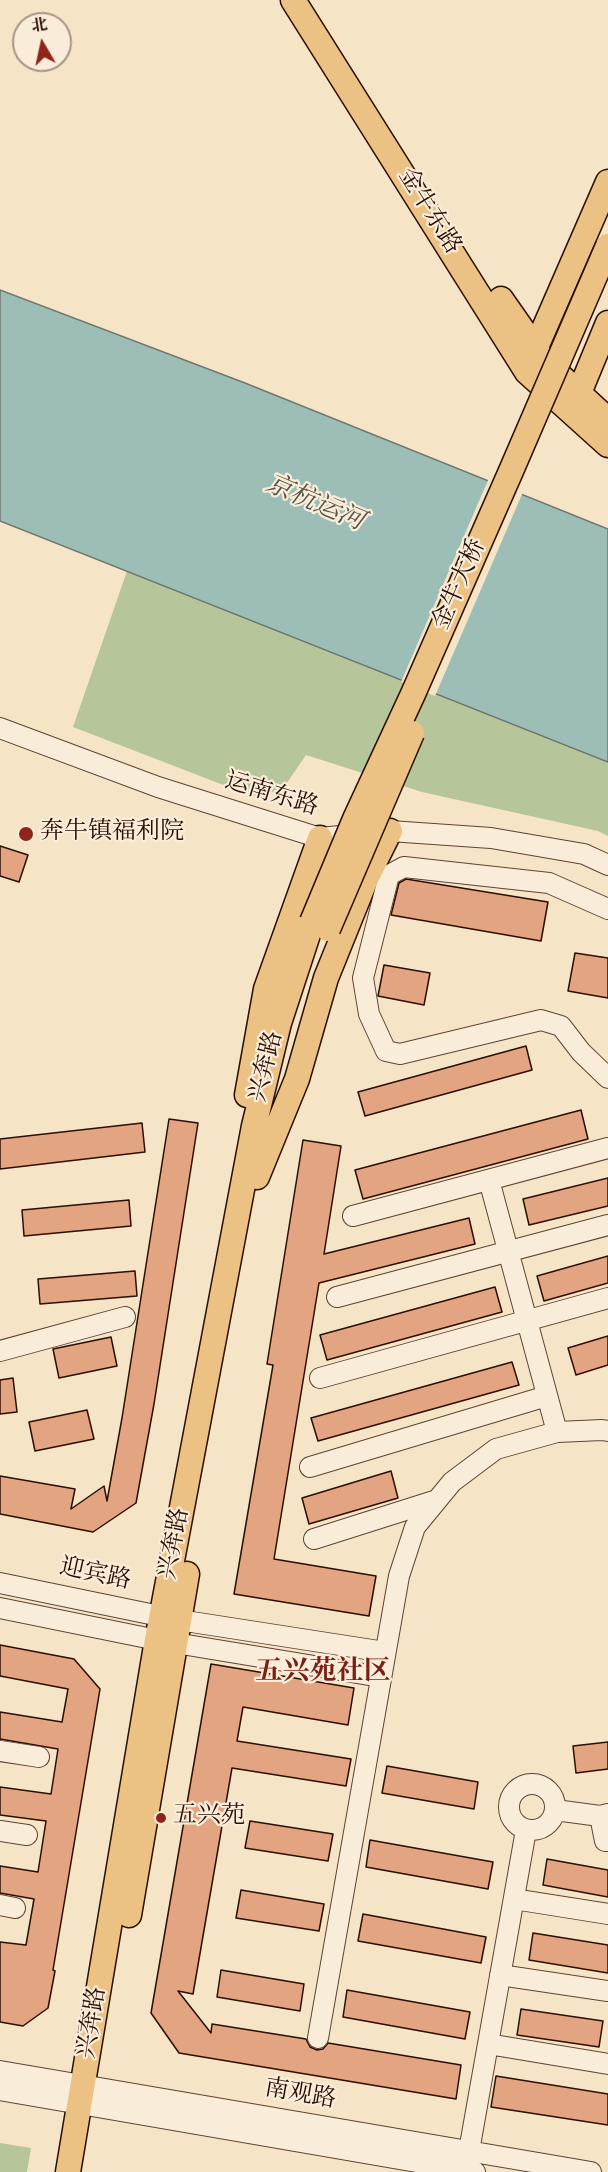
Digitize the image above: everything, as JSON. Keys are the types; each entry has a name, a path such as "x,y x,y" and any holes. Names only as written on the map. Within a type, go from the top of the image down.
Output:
{"main road":[{"name":"金牛东路","path":"293,0 534,358 579,402 607,435"},
{"name":"金牛东路","path":"313,0 534,358"},
{"path":"534,358 608,182"},
{"path":"534,358 608,202"},
{"name":"金牛大桥","path":"320,926 355,819 469,567 608,246"},
{"name":"金牛大桥","path":"320,926 426,701 526,476 608,281"},
{"path":"579,402 608,323"},
{"path":"579,402 608,340"},
{"path":"250,1177 297,1079 326,978 366,879 390,831"},
{"path":"250,1177 243,1138 247,1086 266,988 320,838"},
{"name":"兴奔路","path":"68,2172 90,2096 166,1642 250,1177 254,1126 279,1023 320,926"},
{"path":"85,2172 90,2096"}],"street":[{"name":"运南东路","path":"0,728 158,787 320,838 390,831 491,838 584,854 608,865"},
{"path":"608,909 549,883 404,867 389,875 363,978 369,1014 387,1051 400,1054 541,1020 561,1026 581,1052 608,1078"},
{"path":"352,1216 608,1148"},
{"path":"489,1180 557,1432"},
{"path":"337,1298 608,1225"},
{"path":"320,1378 608,1298"},
{"path":"0,1351 125,1317"},
{"path":"310,1467 547,1396"},
{"path":"318,2038 399,1576 415,1527 452,1482 496,1449 557,1432 608,1431"},
{"path":"314,1539 437,1500"},
{"name":"迎宾路","path":"0,1583 171,1618 385,1652"},
{"name":"迎宾路","path":"0,1608 166,1642 381,1677"},
{"path":"0,1751 39,1757"},
{"path":"527,1784 542,1786 552,1796 555,1810 548,1824 542,1829 526,1830 519,1827 509,1814 510,1798 520,1787 527,1784"},
{"path":"555,1810 604,1815 605,1841 608,1841"},
{"path":"469,2151 526,1830"},
{"path":"0,1831 27,1835"},
{"path":"514,1899 608,1914"},
{"path":"500,1975 608,1991"},
{"path":"488,2044 608,2064"},
{"name":"南观路","path":"0,2071 90,2096 475,2172"},
{"name":"南观路","path":"0,2090 90,2096 469,2151 591,2172"}],"green space":[{"path":"127,571 608,762 608,836 598,831 422,792 306,755 282,790 252,796 73,727"},
{"path":"0,2143 31,2148 27,2172 0,2172"}],"water":[{"name":"京杭运河","path":"0,290 245,383 608,529 608,762 0,521"}],"pier":[{"path":"489,478 523,492 435,696 401,682"}],"building":[{"path":"0,846 28,855 19,882 0,876"},
{"path":"406,879 548,902 541,941 391,915 399,883"},
{"path":"575,953 608,958 608,998 568,991"},
{"path":"384,965 430,973 424,1005 378,996"},
{"path":"526,1046 532,1070 365,1116 358,1092"},
{"path":"581,1110 588,1139 363,1199 355,1170"},
{"path":"169,1119 198,1123 154,1404 136,1503 93,1532 0,1514 0,1476 75,1489 71,1509 104,1486 107,1501"},
{"path":"142,1123 145,1152 0,1169 0,1139"},
{"path":"303,1140 341,1146 324,1254 469,1218 475,1244 319,1283 274,1559 376,1576 369,1616 234,1594 273,1365 267,1364"},
{"path":"608,1178 608,1206 529,1225 523,1199"},
{"path":"129,1200 131,1226 24,1236 22,1210"},
{"path":"608,1256 608,1283 544,1301 537,1276"},
{"path":"135,1271 137,1296 40,1304 38,1279"},
{"path":"495,1287 502,1312 327,1360 320,1335"},
{"path":"608,1336 608,1365 576,1375 568,1348"},
{"path":"111,1337 117,1366 59,1378 53,1349"},
{"path":"512,1362 519,1385 318,1441 311,1418"},
{"path":"13,1378 17,1412 0,1414 0,1380"},
{"path":"87,1410 94,1439 35,1451 29,1422"},
{"path":"391,1471 398,1498 309,1524 302,1498"},
{"path":"0,1645 74,1659 100,1689 48,2008 23,2026 0,2022 0,1942 26,1945 34,1899 0,1893 0,1866 38,1872 46,1821 0,1815 0,1787 51,1794 58,1749 0,1739 0,1712 62,1722 68,1689 0,1676"},
{"path":"211,1664 354,1688 348,1725 243,1707 237,1741 351,1759 346,1786 232,1768 193,1994 178,1991 211,2033 212,2024 306,2039 310,2047 317,2050 323,2049 328,2043 461,2065 456,2099 179,2053 151,2013"},
{"path":"608,1742 608,1769 576,1773 573,1746"},
{"path":"387,1766 478,1782 474,1809 382,1793"},
{"path":"250,1821 333,1834 328,1861 245,1848"},
{"path":"370,1840 493,1862 488,1889 366,1867"},
{"path":"547,1859 608,1870 608,1897 543,1885"},
{"path":"241,1890 324,1904 319,1931 236,1918"},
{"path":"363,1914 486,1937 481,1963 358,1941"},
{"path":"533,1933 608,1945 608,1973 529,1960"},
{"path":"221,1970 304,1984 300,2011 217,1997"},
{"path":"347,1990 470,2012 465,2039 343,2017"},
{"path":"521,2009 603,2021 599,2047 517,2035"},
{"path":"496,2076 608,2094 608,2125 491,2107"}],"place":[{"name":"奔牛镇福利院","path":"26,834"},
{"name":"五兴苑","path":"161,1818"}],"district":[{"name":"五兴苑社区","path":"323,1674"}]}
